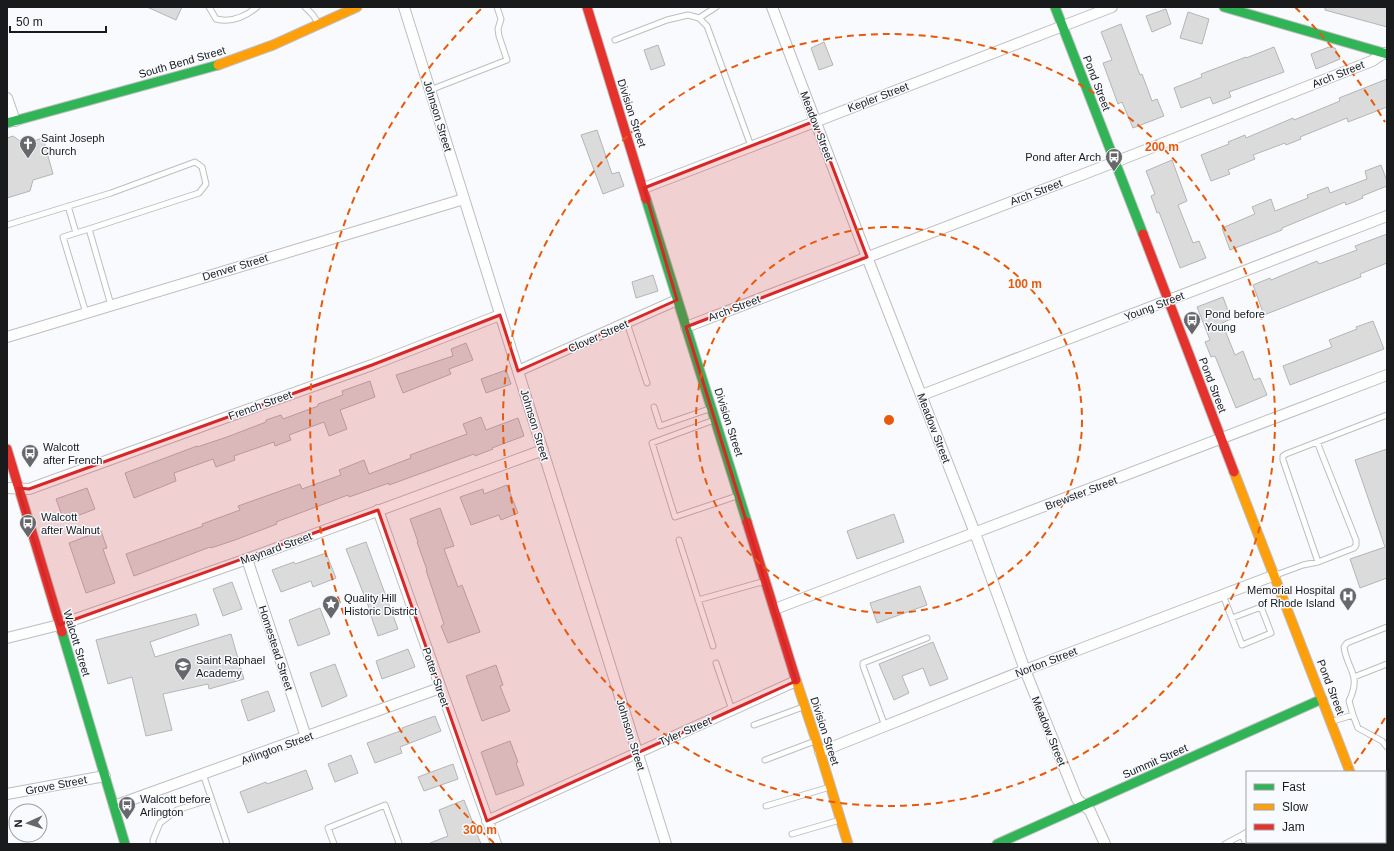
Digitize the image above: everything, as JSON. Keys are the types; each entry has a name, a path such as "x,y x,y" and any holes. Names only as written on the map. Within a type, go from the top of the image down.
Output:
{"street":[{"name":"South Bend Street","path":"11,122 228,62 273,45 357,7"},
{"name":"Johnson Street","path":"404,7 636,753 666,844"},
{"name":"Division Street","path":"587,7 644,188 677,300 776,609 796,681 820,752 848,844"},
{"name":"Meadow Street","path":"772,7 867,257 922,395 1025,670 1077,798 1090,811 1105,844"},
{"name":"Pond Street","path":"1055,7 1350,771"},
{"name":"Kepler Street","path":"644,188 1112,7"},
{"path":"1224,7 1385,53"},
{"name":"Arch Street","path":"686,327 1115,162 1372,61 1385,53"},
{"path":"7,98 11,122"},
{"name":"Denver Street","path":"7,337 464,199"},
{"name":"Young Street","path":"922,395 1387,216"},
{"name":"Clover Street","path":"518,371 677,300"},
{"name":"French Street","path":"7,488 29,489 372,365 500,315"},
{"name":"Brewster Street","path":"776,609 1387,375"},
{"name":"Walcott Street","path":"7,449 125,844"},
{"name":"Maynard Street","path":"7,638 59,625 247,559 543,450"},
{"name":"Potter Street","path":"378,510 496,844"},
{"name":"Homestead Street","path":"247,559 306,737"},
{"name":"Norton Street","path":"820,752 1025,670 1275,575"},
{"name":"Tyler Street","path":"487,821 796,681"},
{"name":"Arlington Street","path":"114,806 440,688"},
{"name":"Summit Street","path":"996,844 1322,699"},
{"name":"Grove Street","path":"7,794 105,776"}],"lane":[{"path":"209,7 216,19 226,20 241,18 257,7"},
{"path":"305,7 313,14 318,24"},
{"path":"430,90 507,60 499,36 498,29 501,19 497,7"},
{"path":"699,18 716,7"},
{"path":"615,40 667,20 688,15 699,18 706,26 751,146"},
{"path":"7,224 111,193 195,162 202,167 206,184 199,193 63,237 86,313"},
{"path":"68,206 76,233"},
{"path":"89,229 111,305"},
{"path":"627,323 647,383"},
{"path":"654,407 660,426 712,408"},
{"path":"1318,562 1283,460 1283,456 1387,415"},
{"path":"716,419 652,443 675,517 740,495"},
{"path":"1275,575 1318,562 1354,548 1356,545 1356,540 1316,442"},
{"path":"679,540 713,646"},
{"path":"698,600 766,580"},
{"path":"1223,595 1242,645 1271,633 1261,606 1232,618"},
{"path":"1387,627 1347,643 1344,647 1354,676 1355,690 1349,700 1358,728 1382,741 1387,747"},
{"path":"885,726 863,666 863,662 927,638"},
{"path":"716,663 732,710"},
{"path":"1354,676 1387,664"},
{"path":"754,725 804,706"},
{"path":"1331,722 1353,715"},
{"path":"764,760 816,741"},
{"path":"203,774 227,844"},
{"path":"766,806 830,787"},
{"path":"153,844 153,840 160,823 177,810 211,799"},
{"path":"334,844 328,828 385,805 399,843 398,844"},
{"path":"792,834 841,820"},
{"path":"1224,844 1245,834 1246,844"}],"highlighted area":[{"path":"815,121 867,257 686,327 796,681 487,821 378,510 59,625 18,488 29,489 372,365 500,315 518,371 677,300 644,188"}],"building":[{"path":"147,7 182,7 176,20"},
{"path":"1325,7 1387,7 1387,27 1325,10"},
{"path":"1166,9 1171,24 1152,32 1146,16"},
{"path":"1188,12 1209,19 1202,44 1180,38"},
{"path":"1121,24 1140,75 1142,74 1152,101 1157,99 1164,116 1133,128 1122,102 1118,104 1103,63 1112,60 1101,32"},
{"path":"824,42 833,65 819,70 811,48"},
{"path":"658,45 665,65 651,70 644,50"},
{"path":"1274,47 1284,72 1229,92 1231,97 1213,104 1210,97 1181,108 1174,88 1202,77 1201,74"},
{"path":"1329,47 1335,48 1340,59 1316,69 1311,54"},
{"path":"1387,79 1387,107 1348,122 1347,118 1300,137 1301,139 1286,145 1285,143 1253,155 1255,159 1228,170 1230,174 1211,181 1201,155 1229,144 1228,142 1245,135 1246,138 1293,118 1294,120 1340,101 1339,98"},
{"path":"597,130 612,174 619,172 624,186 603,194 581,135"},
{"name":"Saint Joseph Church","path":"13,136 24,144 43,138 53,174 33,180 30,191 7,198 7,138"},
{"path":"1172,160 1187,201 1178,205 1193,243 1199,241 1206,258 1180,268 1159,212 1157,213 1151,196 1155,194 1146,171"},
{"path":"1381,165 1387,181 1387,186 1362,196 1363,198 1346,205 1345,202 1282,228 1282,230 1230,250 1222,228 1255,214 1252,207 1271,199 1275,211 1308,198 1307,195 1328,187 1330,193 1367,179 1365,171"},
{"path":"1387,234 1387,263 1360,274 1361,277 1264,315 1253,285 1270,278 1271,280 1317,261 1319,264 1357,250 1355,246"},
{"path":"653,275 658,291 636,298 632,282"},
{"path":"1223,297 1231,319 1222,323 1235,355 1243,351 1254,380 1260,378 1267,395 1236,408 1215,356 1211,357 1205,342 1210,340 1197,307"},
{"path":"1373,321 1384,349 1290,385 1283,366 1332,347 1329,340 1357,329 1356,327"},
{"path":"466,343 473,360 449,369 451,374 403,393 396,375 453,356 451,349"},
{"path":"506,370 511,384 486,393 481,379"},
{"path":"370,381 375,397 340,410 347,429 329,436 324,422 289,435 291,440 275,446 274,442 234,456 235,460 216,467 213,459 174,473 176,481 134,498 125,473 197,446 227,437 266,422 266,420 281,415 283,419 318,406 318,404 343,395 342,391"},
{"path":"481,417 486,430 518,418 524,436 475,456 474,454 389,485 389,483 349,497 348,495 276,522 277,524 235,540 211,548 210,547 134,576 126,554 203,526 202,524 240,510 238,506 300,484 302,489 341,475 339,470 364,460 369,474 411,458 410,455 467,434 463,424"},
{"path":"1387,449 1387,578 1360,588 1350,559 1385,547 1355,460"},
{"path":"507,485 518,513 501,520 499,515 471,525 460,497 483,489 484,494"},
{"path":"87,488 95,509 64,521 56,499"},
{"path":"440,508 454,546 444,549 458,587 462,585 480,632 448,643 441,626 444,624 410,519"},
{"path":"894,514 904,542 857,559 847,531"},
{"path":"101,531 107,548 103,549 115,583 86,593 69,543"},
{"path":"366,542 398,629 378,636 371,613 346,549"},
{"path":"326,553 336,578 313,587 311,581 281,592 272,570"},
{"path":"232,582 242,609 223,616 213,589"},
{"path":"920,586 927,605 877,623 870,603"},
{"path":"320,608 330,634 298,646 289,620"},
{"path":"196,614 199,625 150,642 155,657 231,634 244,679 209,689 208,684 163,694 172,730 146,736 132,677 108,684 96,640"},
{"path":"933,642 948,679 930,686 923,668 902,676 909,693 894,700 879,664"},
{"path":"408,649 415,667 382,679 376,661"},
{"path":"335,664 347,696 322,707 310,673"},
{"path":"496,665 503,685 500,686 510,711 482,721 466,676"},
{"path":"268,691 275,711 248,721 241,700"},
{"path":"435,716 441,731 400,747 402,753 375,763 367,743 403,730 402,728"},
{"path":"510,741 518,762 516,763 524,785 496,795 481,752"},
{"path":"351,755 358,773 335,782 328,764"},
{"path":"453,764 458,779 424,791 418,777"},
{"path":"306,770 313,789 248,813 240,792 266,782 267,784"},
{"path":"464,800 481,844 430,844 448,836 439,810"}],"traffic: fast":[{"path":"1055,7 1143,234"},
{"path":"1224,7 1387,54"},
{"path":"7,123 218,65"},
{"path":"646,199 747,522"},
{"path":"62,632 125,844"},
{"path":"997,844 1322,699"}],"traffic: slow":[{"path":"218,65 273,45 357,7"},
{"path":"1234,472 1350,771"},
{"path":"796,680 848,844"}],"traffic: jam":[{"path":"587,7 646,199"},
{"path":"1143,234 1234,472"},
{"path":"7,449 62,632"},
{"path":"747,522 796,680"}],"place":[{"name":"Saint Joseph Church","path":"28,159"},
{"name":"Pond after Arch","path":"1114,172"},
{"name":"Pond before Young","path":"1192,335"},
{"name":"Walcott after French","path":"30,468"},
{"name":"Walcott after Walnut","path":"28,538"},
{"name":"Memorial Hospital of Rhode Island","path":"1348,611"},
{"name":"Quality Hill Historic District","path":"331,619"},
{"name":"Saint Raphael Academy","path":"183,681"},
{"name":"Walcott before Arlington","path":"127,820"}]}
